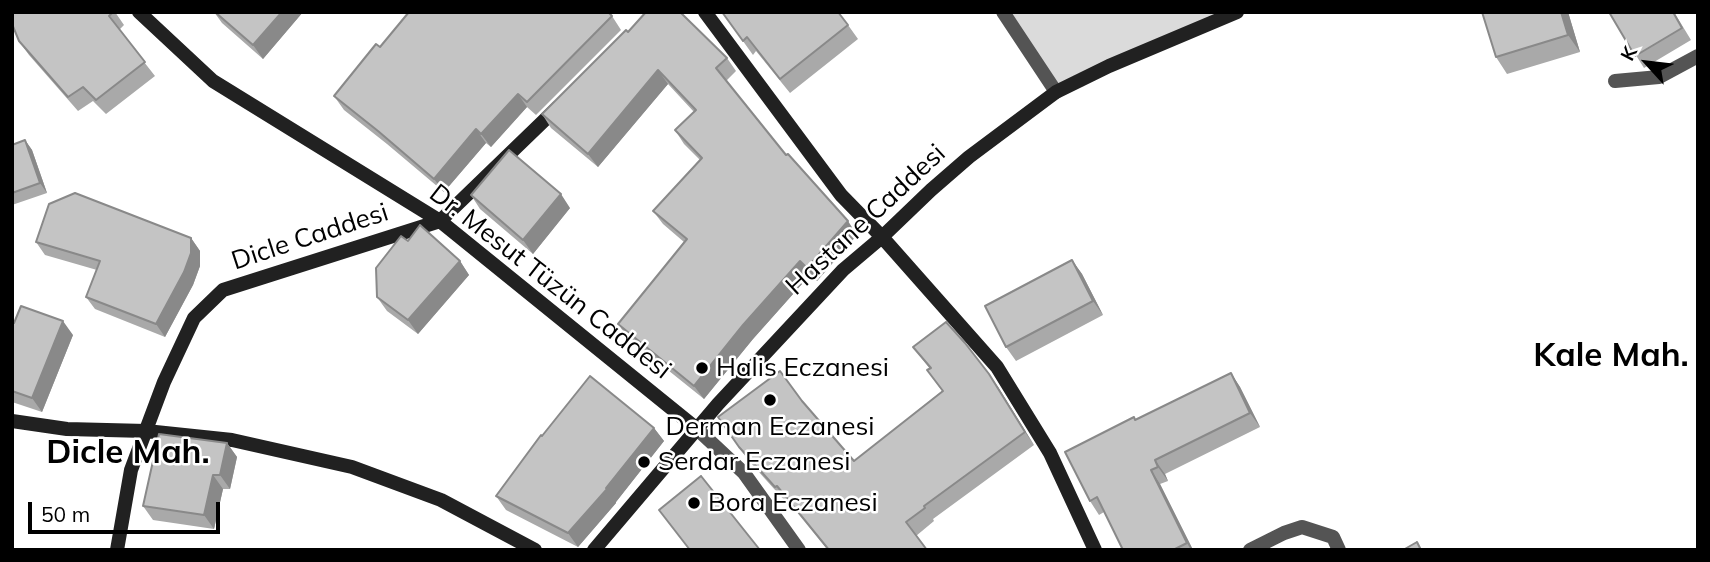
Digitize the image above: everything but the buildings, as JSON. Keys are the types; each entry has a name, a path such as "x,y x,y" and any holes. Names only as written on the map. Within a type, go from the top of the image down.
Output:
{"street":[{"name":"Dr. Mesut Tüzün Caddesi","path":"139,12 213,81 440,221 697,429 744,473 799,550"},
{"path":"705,12 841,195 883,237 997,368 1050,453 1095,550"},
{"path":"1003,12 1056,92"},
{"name":"Hastane Caddesi","path":"594,550 718,404 843,270 883,237 969,157 1056,92 1109,66 1237,12"},
{"path":"1615,81 1658,77 1698,56"},
{"name":"Dicle Caddesi","path":"117,550 131,470 164,382 194,318 223,290 440,221 570,95"},
{"path":"12,421 67,429 146,431 232,440 352,467 441,500 536,550"},
{"path":"1250,550 1302,527 1333,537 1339,550"}],"shaded area":[{"path":"1003,12 1237,12 1056,92"}],"place":[{"name":"Halis Eczanesi","path":"702,368"},
{"name":"Derman Eczanesi","path":"770,400"},
{"name":"Serdar Eczanesi","path":"644,462"},
{"name":"Bora Eczanesi","path":"694,503"}],"district":[{"name":"Kale Mah.","path":"1611,356"},
{"name":"Dicle Mah.","path":"128,453"}]}
